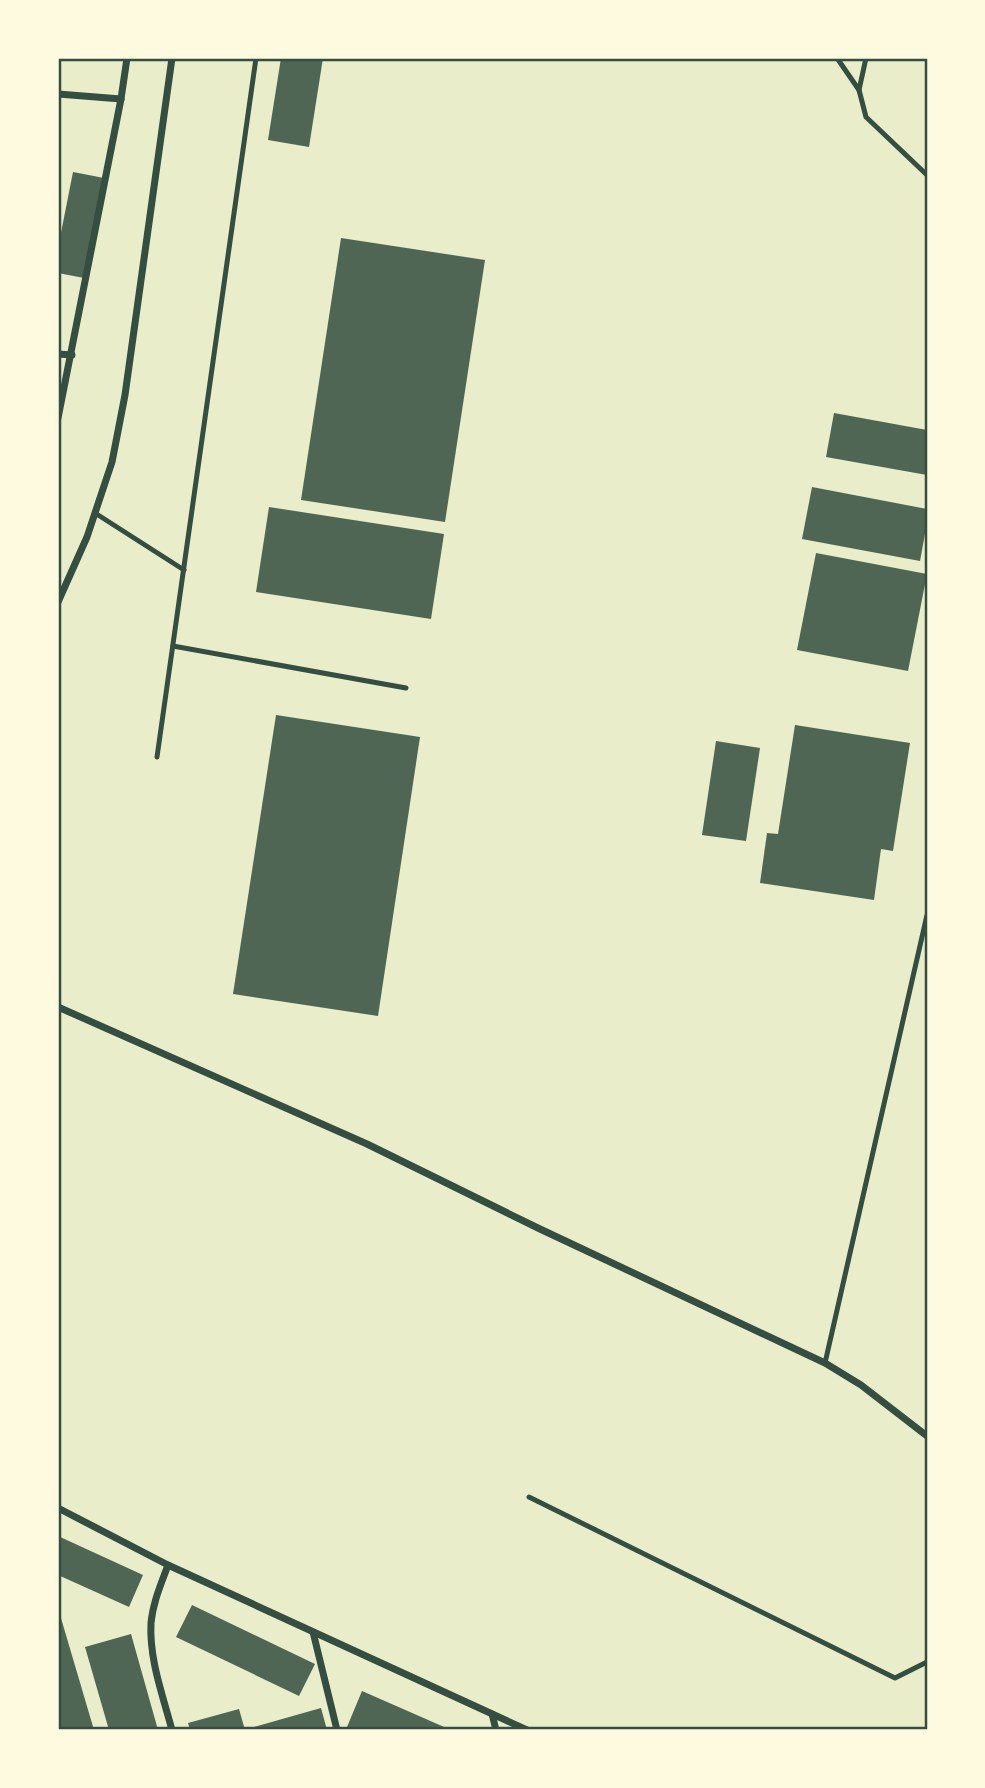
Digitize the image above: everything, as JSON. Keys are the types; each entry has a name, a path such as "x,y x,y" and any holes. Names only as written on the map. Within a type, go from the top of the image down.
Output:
{"street":[{"path":"58,418 127,58"},
{"path":"58,601 87,537 112,462 125,395 172,58"},
{"path":"58,94 121,99"},
{"path":"58,354 72,355"},
{"path":"58,1007 368,1144 552,1235 824,1363 861,1385 927,1436"},
{"path":"58,1508 168,1565 527,1730"},
{"path":"168,1565 155,1599 151,1622 151,1648 172,1730"},
{"path":"313,1632 337,1730"},
{"path":"492,1714 496,1730"}],"lane":[{"path":"157,757 256,58"},
{"path":"837,58 859,90 866,117 927,175"},
{"path":"859,90 866,58"},
{"path":"95,513 184,570"},
{"path":"173,646 406,688"},
{"path":"824,1363 927,915"},
{"path":"529,1497 895,1678 927,1662"}],"building":[{"path":"281,58 323,58 309,147 268,140"},
{"path":"73,172 104,178 84,278 58,273 58,248"},
{"path":"341,238 485,260 445,522 301,500"},
{"path":"834,413 927,430 927,475 826,457"},
{"path":"812,487 927,509 920,561 802,539"},
{"path":"269,507 444,534 431,619 256,592"},
{"path":"816,553 927,574 908,671 797,650"},
{"path":"276,715 420,737 378,1016 233,994"},
{"path":"795,725 910,743 893,851 881,849 874,900 760,883 767,833 778,834"},
{"path":"716,741 760,748 746,841 702,835"},
{"path":"58,1536 143,1575 129,1607 58,1575"},
{"path":"192,1605 315,1664 299,1696 176,1637"},
{"path":"58,1608 94,1730 60,1730"},
{"path":"131,1634 158,1730 109,1730 85,1647"},
{"path":"362,1691 451,1730 354,1730 347,1727"},
{"path":"321,1708 327,1730 255,1730 254,1727"},
{"path":"239,1709 245,1730 190,1730 188,1723"}]}
